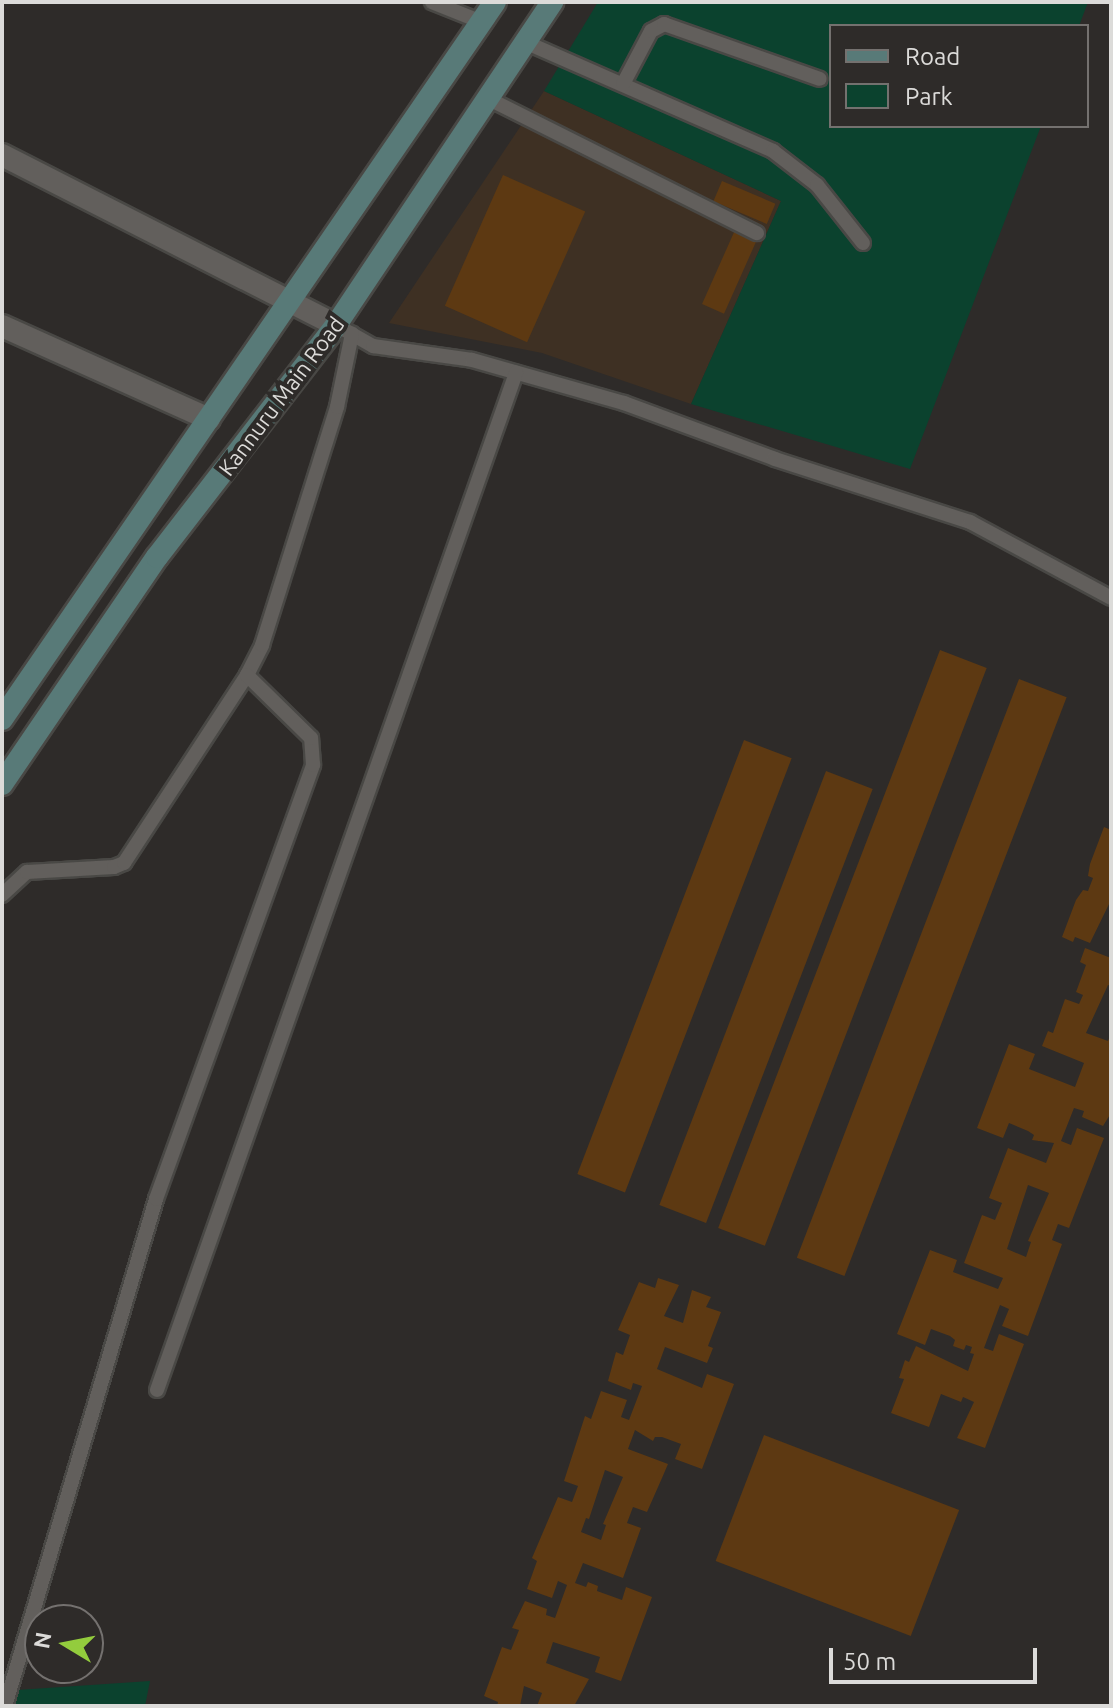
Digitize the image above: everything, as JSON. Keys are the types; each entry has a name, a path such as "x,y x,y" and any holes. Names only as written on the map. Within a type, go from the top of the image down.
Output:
{"main road":[{"path":"2,719 495,2"},
{"name":"Kannuru Main Road","path":"2,784 157,557 344,329 487,98 552,2"}],"street":[{"path":"2,155 344,329"},
{"path":"2,326 209,419"}],"lane":[{"path":"432,2 482,22"},
{"path":"623,84 651,31 664,24 820,79"},
{"path":"525,42 773,151 817,185 863,243"},
{"path":"487,98 757,233"},
{"path":"2,895 27,872 114,867 124,863 247,675 262,645 337,407 344,329 373,346 472,360 624,403 775,459 970,522 1111,598"},
{"path":"157,1390 516,373"},
{"path":"5,1706 156,1199 313,765 311,738 247,675"}],"shaded area":[{"path":"544,91 781,201 691,404 542,353 389,323"}],"green space":[{"path":"598,2 1088,2 1080,24 829,24 829,128 1040,128 910,469 691,404 781,201 544,91"},
{"path":"150,1681 145,1706 2,1706 2,1691"}],"building":[{"path":"503,175 585,212 527,342 445,306"},
{"path":"722,181 775,204 767,224 713,201"},
{"path":"735,230 757,240 724,314 702,304"},
{"path":"940,650 987,668 765,1246 718,1228"},
{"path":"1019,679 1067,697 844,1276 797,1258"},
{"path":"744,740 792,758 625,1192 577,1174"},
{"path":"826,771 873,789 706,1223 659,1205"},
{"path":"1104,827 1111,830 1111,900 1090,943 1075,937 1073,942 1062,937 1076,900 1083,890 1088,891 1093,878 1088,876 1090,864"},
{"path":"1085,948 1111,958 1111,986 1108,985 1086,1033 1108,1041 1111,1033 1111,1113 1103,1126 1082,1117 1084,1111 1074,1108 1061,1141 1071,1145 1077,1128 1104,1138 1069,1228 1058,1224 1052,1240 1062,1244 1028,1336 1002,1326 1009,1309 1000,1305 984,1348 993,1351 999,1334 1024,1344 985,1448 957,1438 974,1402 963,1397 961,1402 941,1394 929,1427 891,1413 904,1379 899,1378 905,1360 909,1362 916,1346 968,1371 974,1354 970,1353 972,1347 966,1345 964,1350 953,1346 955,1340 950,1336 931,1329 925,1345 897,1334 930,1250 957,1260 953,1272 998,1289 1003,1278 964,1263 982,1215 995,1220 1002,1203 989,1198 1008,1148 1046,1163 1054,1143 1032,1140 1034,1135 1009,1123 1003,1138 977,1128 1009,1044 1035,1054 1029,1069 1075,1087 1084,1063 1042,1046 1048,1031 1053,1033 1065,999 1079,1004 1083,995 1076,992 1086,965 1080,962","holes":["1028,1185 1049,1193 1028,1241 1031,1242 1026,1257 1007,1249"]},
{"path":"658,1278 679,1285 664,1316 683,1323 692,1290 711,1297 706,1307 721,1312 708,1346 713,1348 707,1363 665,1347 657,1369 702,1388 707,1374 734,1384 702,1469 675,1459 681,1444 662,1437 655,1437 653,1441 635,1430 628,1449 668,1464 647,1512 633,1507 627,1523 641,1528 623,1578 583,1563 575,1583 586,1587 588,1582 598,1586 597,1591 622,1600 626,1587 652,1597 621,1681 595,1672 600,1657 553,1642 546,1663 589,1679 574,1706 537,1706 542,1693 524,1686 520,1706 497,1706 498,1702 484,1696 502,1647 511,1650 519,1630 512,1628 525,1601 547,1609 546,1615 555,1618 567,1585 558,1581 552,1598 527,1589 537,1561 532,1558 558,1497 572,1502 578,1486 564,1481 585,1416 591,1419 601,1391 627,1400 621,1417 629,1420 642,1386 633,1383 631,1390 608,1381 616,1352 623,1355 630,1335 618,1330 639,1282 655,1288","holes":["605,1470 623,1477 603,1524 606,1525 601,1540 581,1532 586,1518 589,1519"]},
{"path":"764,1435 959,1510 911,1636 716,1561"}]}
